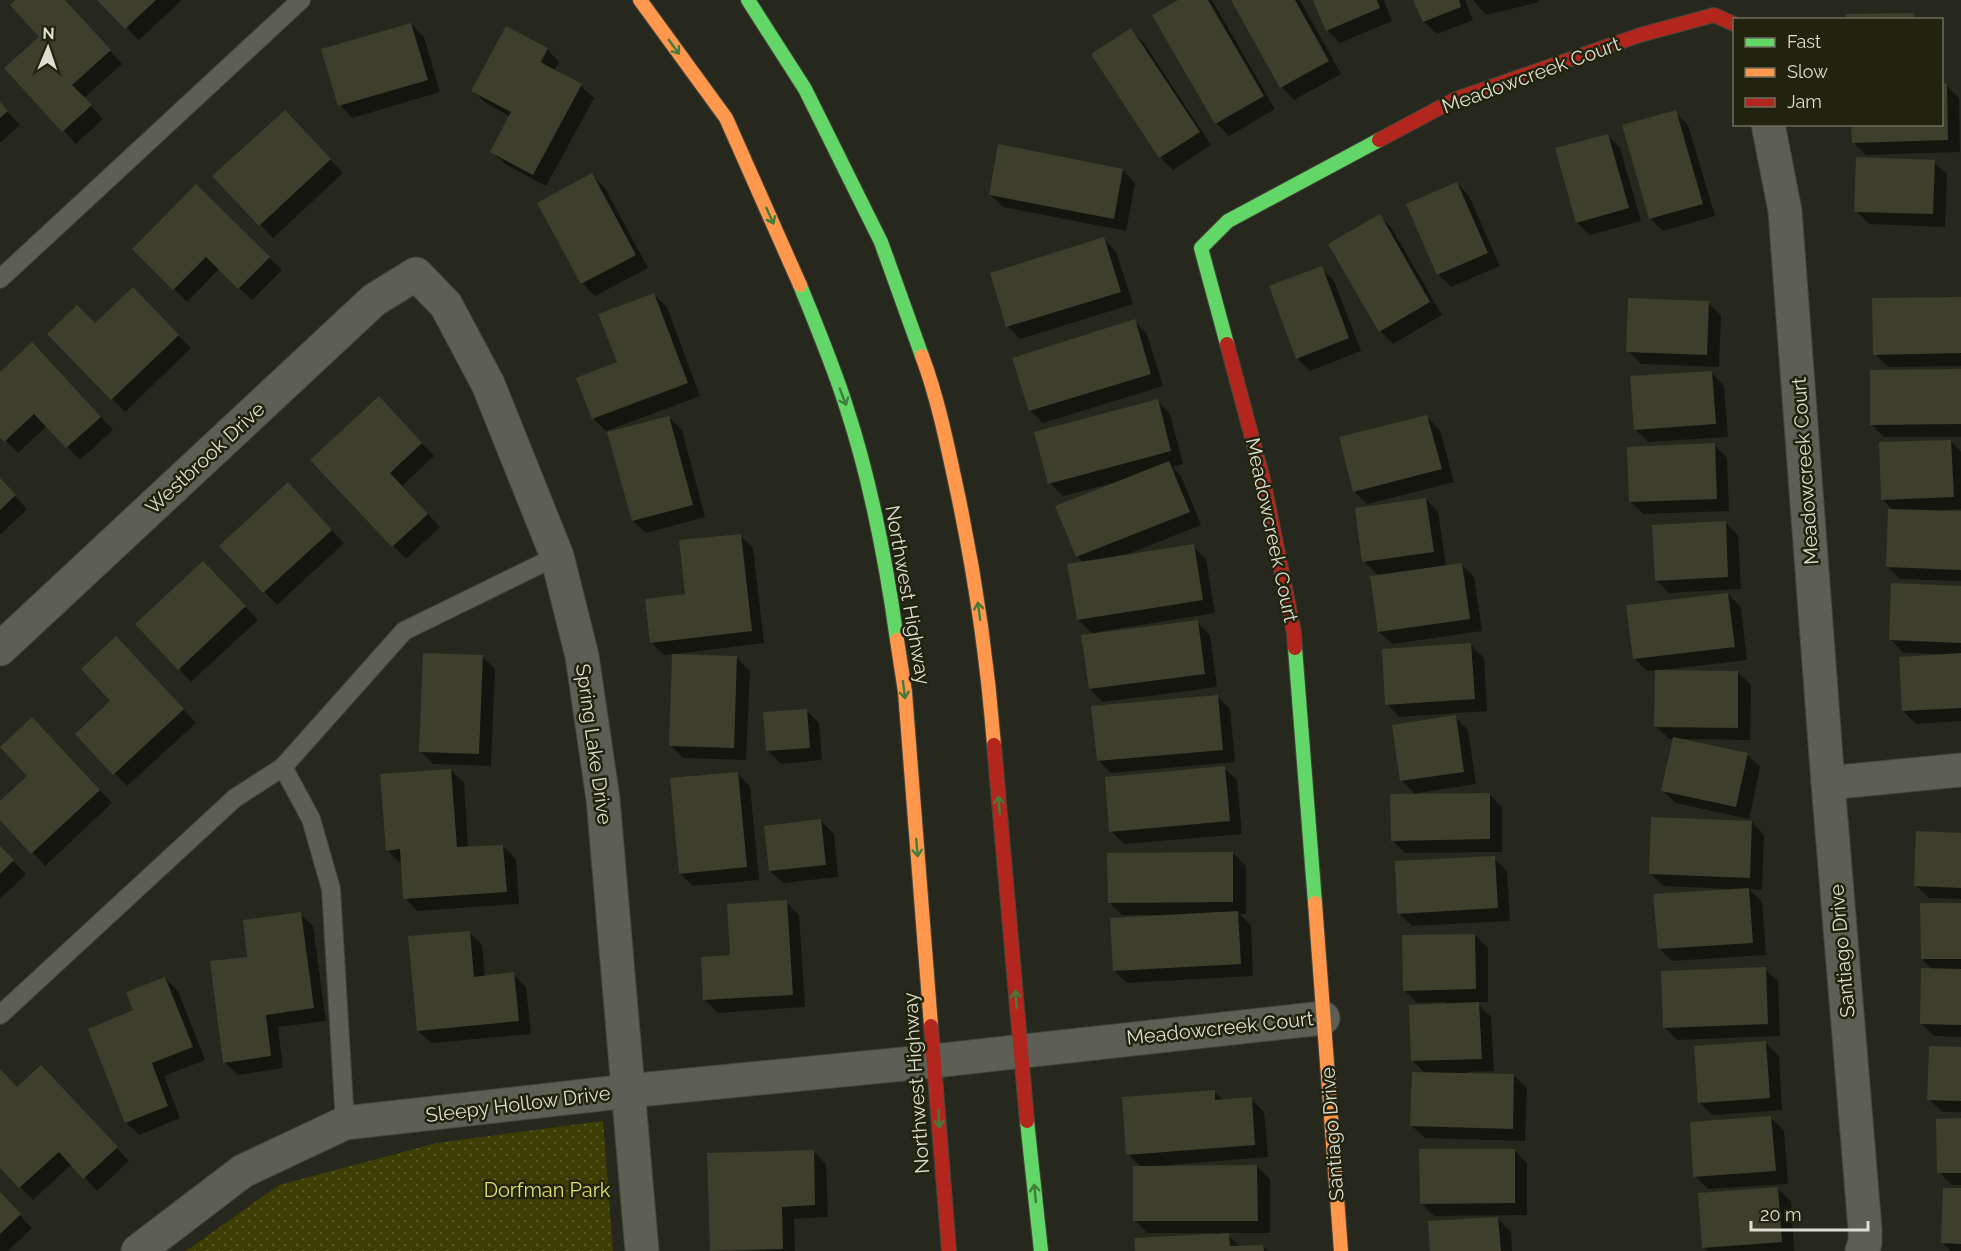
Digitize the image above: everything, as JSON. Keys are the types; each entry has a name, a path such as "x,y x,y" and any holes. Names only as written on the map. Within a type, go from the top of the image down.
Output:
{"main road":[{"name":"Northwest Highway","path":"640,0 726,118 796,276 846,406 872,499 887,569 905,692 949,1251"},
{"path":"748,0 805,89 881,242 928,372 950,457 970,549 988,681 1020,1050 1041,1251"},
{"name":"Meadowcreek Court","path":"1323,1018 1294,633 1263,479 1201,248 1228,221 1456,99 1640,34 1714,15 1733,24"},
{"name":"Santiago Drive","path":"1323,1018 1341,1251"}],"street":[{"name":"Meadowcreek Court","path":"1768,126 1785,211 1828,783"},
{"name":"Spring Lake Drive","path":"416,274 446,305 488,384 557,556 582,656 603,799 642,1251"},
{"name":"Westbrook Drive","path":"0,649 374,300 416,274"},
{"path":"1828,783 1961,770"},
{"name":"Santiago Drive","path":"1828,783 1865,1229 1865,1243 1862,1251"},
{"name":"Meadowcreek Court","path":"934,1061 1323,1018"},
{"name":"Sleepy Hollow Drive","path":"138,1251 243,1171 345,1123 628,1091 934,1061"}],"lane":[{"path":"0,279 301,0"},
{"path":"0,1016 235,798 283,767 404,631 557,556"},
{"path":"283,767 311,819 331,889 345,1123"}],"green space":[{"name":"Dorfman Park","path":"603,1121 613,1251 186,1251 279,1185 437,1143"}],"building":[{"path":"15,0 65,0 111,50 72,85 92,105 62,132 4,68 39,37 10,5"},
{"path":"97,0 156,0 125,29"},
{"path":"1178,0 1208,0 1264,96 1215,124 1152,15"},
{"path":"1231,0 1295,0 1329,61 1280,88"},
{"path":"1313,0 1377,0 1380,8 1326,31"},
{"path":"1413,0 1459,0 1461,7 1423,22"},
{"path":"1914,13 1915,18 1846,18 1845,14"},
{"path":"411,23 428,80 338,106 321,49"},
{"path":"506,26 548,48 540,62 582,84 533,175 490,152 511,112 471,91"},
{"path":"1131,28 1200,132 1159,158 1091,54"},
{"path":"1947,83 1948,140 1852,143 1851,126 1943,126 1943,84"},
{"path":"0,102 8,111 0,118"},
{"path":"285,110 331,159 259,226 212,176"},
{"path":"1676,110 1703,204 1649,219 1622,125"},
{"path":"1608,134 1629,208 1576,223 1555,148"},
{"path":"998,144 1123,169 1114,219 989,195"},
{"path":"1856,157 1935,160 1933,214 1854,212"},
{"path":"592,173 636,255 581,284 537,203"},
{"path":"1457,182 1488,253 1437,275 1406,204"},
{"path":"196,184 270,257 238,289 206,257 173,290 132,249"},
{"path":"1380,214 1430,302 1379,332 1328,244"},
{"path":"1104,237 1121,292 1006,327 990,273"},
{"path":"1322,266 1349,338 1296,359 1269,286"},
{"path":"133,287 179,335 111,400 47,334 77,305 95,323"},
{"path":"654,293 688,383 592,419 576,378 617,362 598,314"},
{"path":"1961,297 1961,353 1873,355 1872,298"},
{"path":"1628,298 1709,301 1707,355 1626,352"},
{"path":"1135,319 1151,374 1029,411 1012,358"},
{"path":"32,342 101,417 66,448 34,414 4,442 0,437 0,372"},
{"path":"1961,369 1961,424 1870,425 1870,370"},
{"path":"1712,371 1716,424 1634,430 1630,376"},
{"path":"379,396 422,443 390,473 428,514 392,547 310,460"},
{"path":"1158,399 1171,451 1048,484 1034,432"},
{"path":"1427,415 1442,469 1353,492 1339,437"},
{"path":"669,416 693,505 632,521 607,432"},
{"path":"1951,440 1954,497 1881,500 1879,442"},
{"path":"1715,443 1717,499 1629,502 1627,447"},
{"path":"1169,461 1190,512 1076,557 1055,506"},
{"path":"0,478 16,495 0,510"},
{"path":"288,482 332,530 263,593 219,546"},
{"path":"1426,498 1434,552 1362,562 1355,508"},
{"path":"1888,509 1961,511 1961,570 1886,567"},
{"path":"1726,521 1728,577 1655,581 1652,525"},
{"path":"741,534 752,631 650,643 645,599 685,594 679,540"},
{"path":"1194,544 1203,600 1077,620 1067,564"},
{"path":"203,561 246,606 178,670 135,624"},
{"path":"1462,563 1470,619 1378,632 1370,576"},
{"path":"1891,583 1961,586 1961,643 1889,640"},
{"path":"1728,593 1735,647 1633,659 1626,605"},
{"path":"1198,620 1205,674 1089,689 1081,635"},
{"path":"116,636 184,709 113,775 75,734 110,701 81,669"},
{"path":"1471,643 1475,699 1385,705 1382,649"},
{"path":"423,653 483,655 479,754 419,752"},
{"path":"1961,653 1961,708 1902,711 1899,657"},
{"path":"672,654 737,656 734,748 669,746"},
{"path":"1655,670 1738,671 1738,728 1654,727"},
{"path":"1218,695 1223,750 1097,761 1091,706"},
{"path":"807,709 810,748 766,751 763,712"},
{"path":"1456,715 1464,772 1400,781 1392,725"},
{"path":"32,717 100,790 31,854 0,820 0,801 27,776 0,747"},
{"path":"1673,737 1748,753 1736,807 1661,791"},
{"path":"1225,766 1230,821 1109,832 1105,777"},
{"path":"451,769 457,847 503,845 507,892 403,899 400,849 386,851 380,774"},
{"path":"738,772 747,867 679,874 670,778"},
{"path":"1490,793 1490,839 1391,841 1390,794"},
{"path":"1651,817 1752,821 1750,878 1649,874"},
{"path":"821,819 826,865 769,871 764,826"},
{"path":"1916,831 1961,833 1961,888 1914,886"},
{"path":"0,846 14,860 0,874"},
{"path":"1233,852 1233,902 1108,903 1107,853"},
{"path":"1495,856 1498,908 1397,914 1395,861"},
{"path":"1749,888 1753,943 1658,949 1653,894"},
{"path":"787,900 793,995 703,1000 701,957 730,955 727,904"},
{"path":"1920,903 1961,903 1961,959 1921,959"},
{"path":"1238,911 1241,964 1113,971 1110,918"},
{"path":"301,912 314,1008 266,1015 271,1056 223,1063 210,961 247,957 243,920"},
{"path":"470,931 474,977 514,972 519,1021 417,1031 408,936"},
{"path":"1475,934 1476,989 1403,991 1402,935"},
{"path":"1766,967 1768,1024 1663,1028 1661,971"},
{"path":"1921,968 1961,969 1961,1025 1920,1024"},
{"path":"165,977 193,1047 152,1063 168,1106 125,1123 88,1029 133,1010 126,992"},
{"path":"1479,1002 1482,1059 1411,1061 1409,1005"},
{"path":"1766,1041 1770,1098 1698,1103 1694,1046"},
{"path":"1929,1046 1961,1047 1961,1101 1927,1100"},
{"path":"41,1065 118,1147 83,1179 59,1152 19,1188 0,1168 0,1069 17,1087"},
{"path":"1412,1072 1514,1074 1513,1129 1410,1126"},
{"path":"1215,1090 1215,1100 1252,1097 1255,1145 1126,1155 1122,1097"},
{"path":"1771,1116 1776,1171 1693,1177 1690,1122"},
{"path":"1961,1118 1961,1173 1937,1173 1936,1119"},
{"path":"1419,1149 1515,1149 1515,1203 1420,1204"},
{"path":"814,1150 815,1205 782,1207 783,1249 710,1251 707,1153"},
{"path":"1257,1165 1258,1221 1133,1221 1133,1166"},
{"path":"1778,1187 1782,1242 1702,1248 1698,1193"},
{"path":"1943,1188 1961,1188 1961,1244 1941,1243"},
{"path":"0,1192 21,1214 0,1234"},
{"path":"1498,1217 1501,1251 1430,1251 1428,1221"},
{"path":"1229,1233 1230,1246 1263,1245 1264,1251 1135,1251 1134,1238"}],"traffic: fast":[{"path":"748,0 805,89 881,242 922,356"},
{"path":"1227,344 1201,248 1228,221 1379,140"},
{"path":"800,285 836,375 863,464 883,551 897,640"},
{"path":"1295,648 1315,903"},
{"path":"1027,1121 1041,1251"}],"traffic: slow":[{"path":"640,0 726,118 800,285"},
{"path":"922,356 941,418 968,546 984,645 994,745"},
{"path":"897,640 905,692 931,1026"},
{"path":"1315,903 1341,1251"}],"traffic: jam":[{"path":"1379,140 1456,99 1640,35 1714,15 1733,24"},
{"path":"1227,344 1263,479 1294,633 1295,648"},
{"path":"994,745 1027,1121"},
{"path":"931,1026 949,1251"}]}
